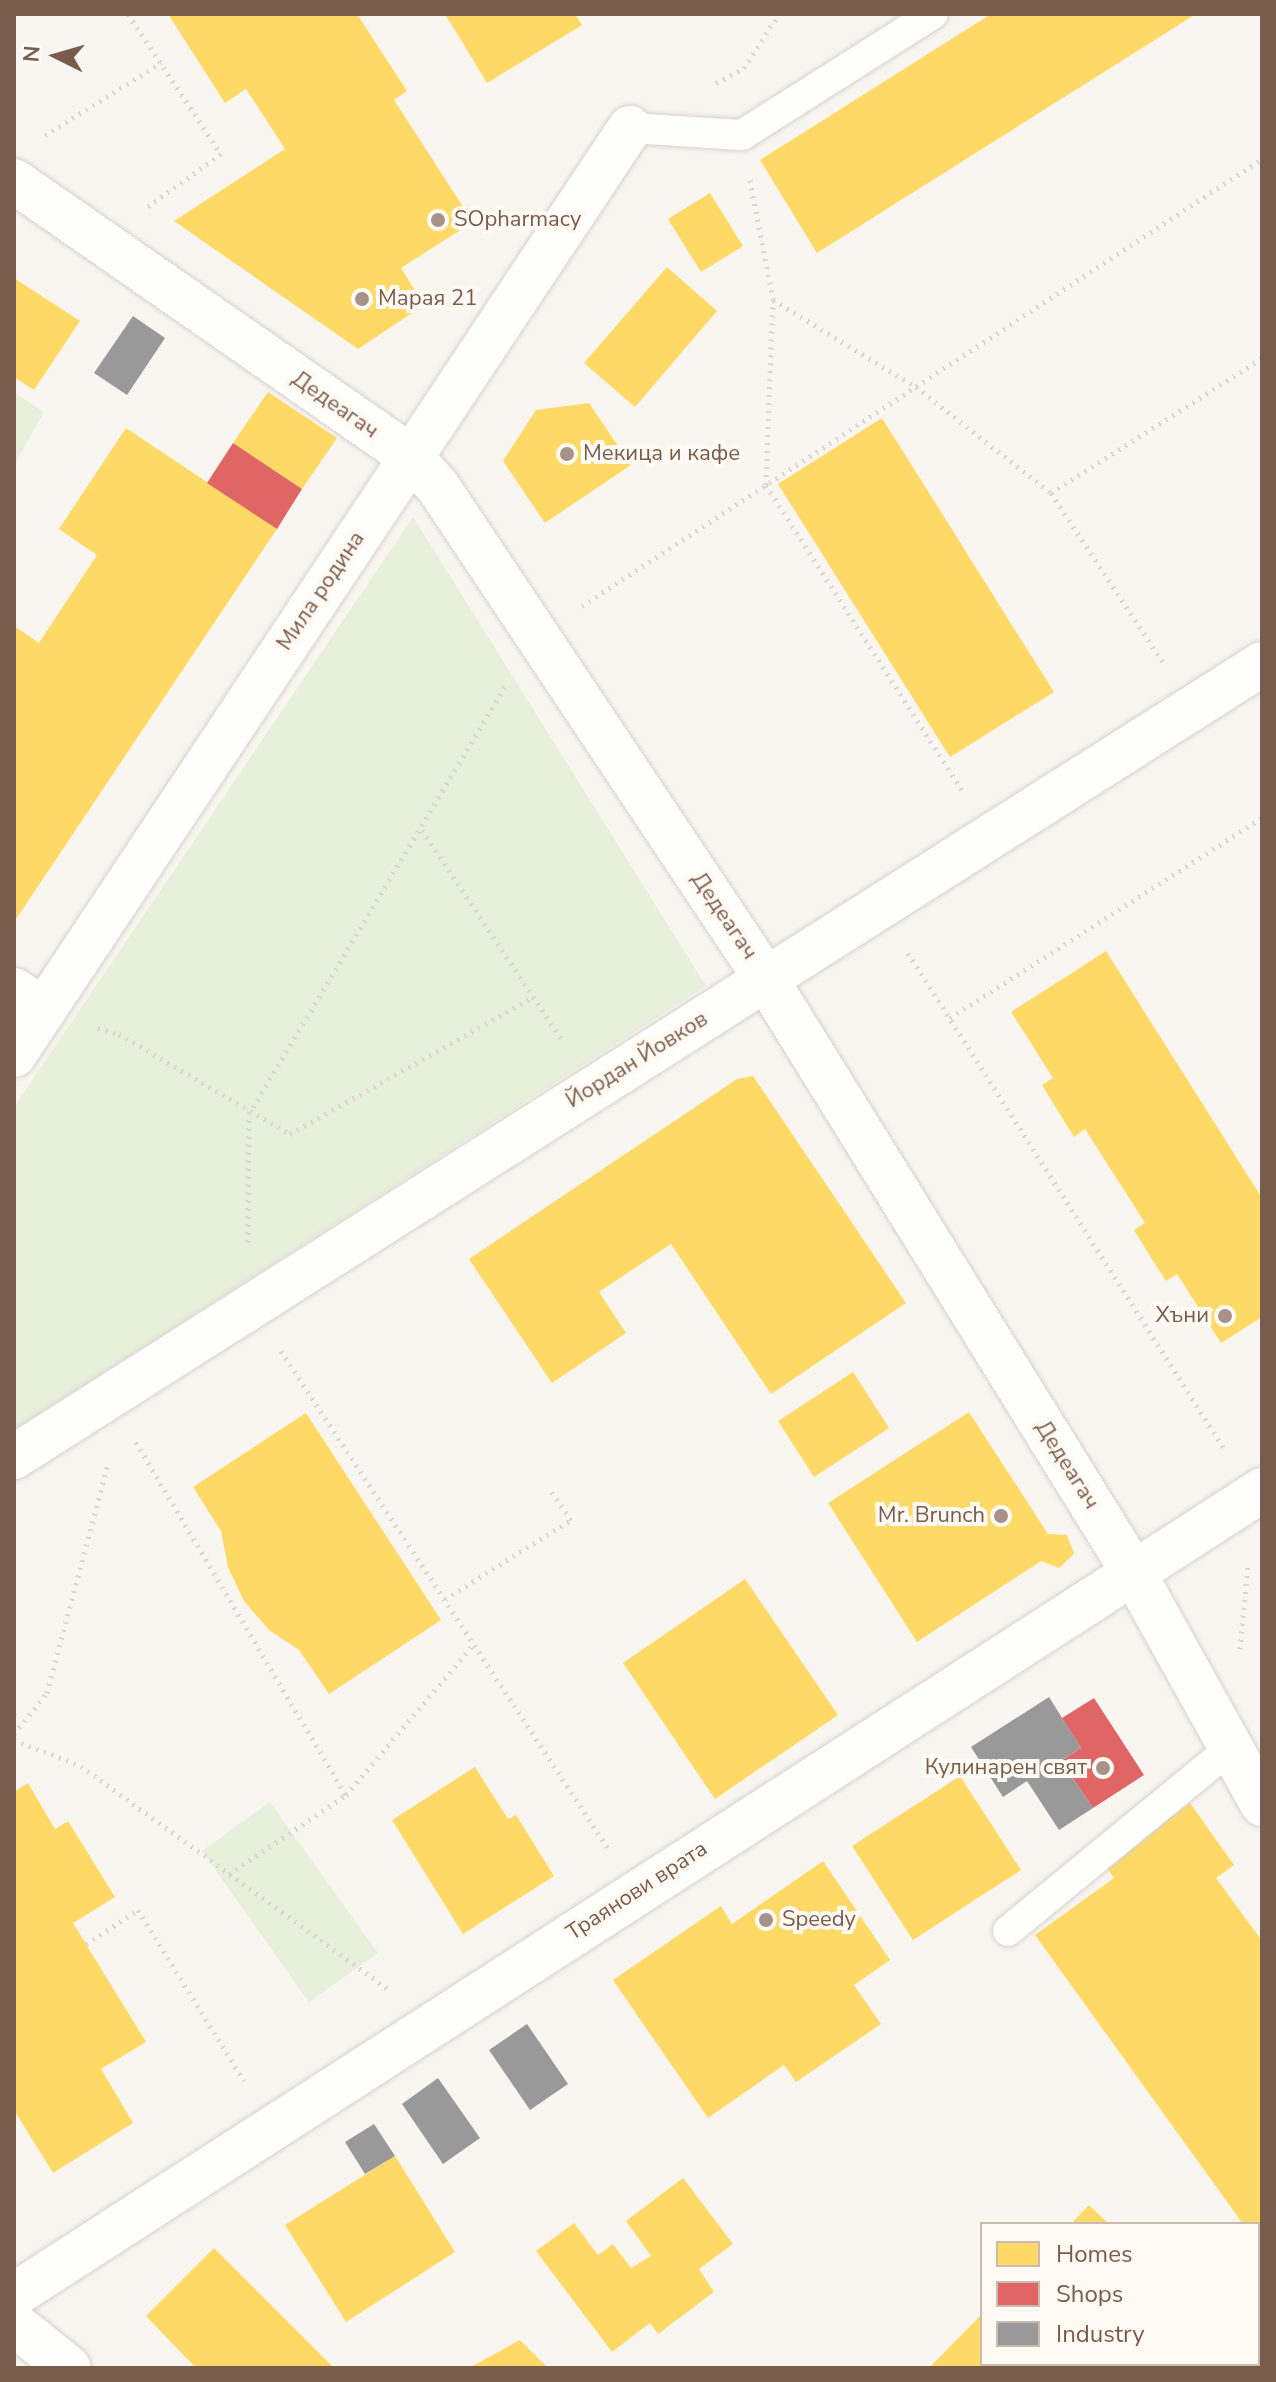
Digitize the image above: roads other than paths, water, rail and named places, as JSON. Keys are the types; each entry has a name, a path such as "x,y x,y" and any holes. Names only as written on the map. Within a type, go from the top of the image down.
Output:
{"street":[{"name":"Мила родина","path":"14,1055 29,1000 411,457 630,128"},
{"name":"Дедеагач","path":"14,181 411,457 438,487 534,638 766,979 1132,1570 1262,1804"},
{"name":"Йордан Йовков","path":"14,1457 124,1398 251,1304 1262,664"},
{"name":"Траянови врата","path":"14,2295 1132,1570 1258,1493"},
{"path":"14,2324 69,2368"}],"lane":[{"path":"630,128 742,135 933,14"},
{"path":"1008,1931 1231,1748"}],"place":[{"name":"SOpharmacy","path":"438,220"},
{"name":"Марая 21","path":"362,299"},
{"name":"Мекица и кафе","path":"567,454"},
{"name":"Хъни","path":"1225,1316"},
{"name":"Mr. Brunch","path":"1001,1516"},
{"name":"Кулинарен свят","path":"1103,1768"},
{"name":"Speedy","path":"766,1920"}]}
